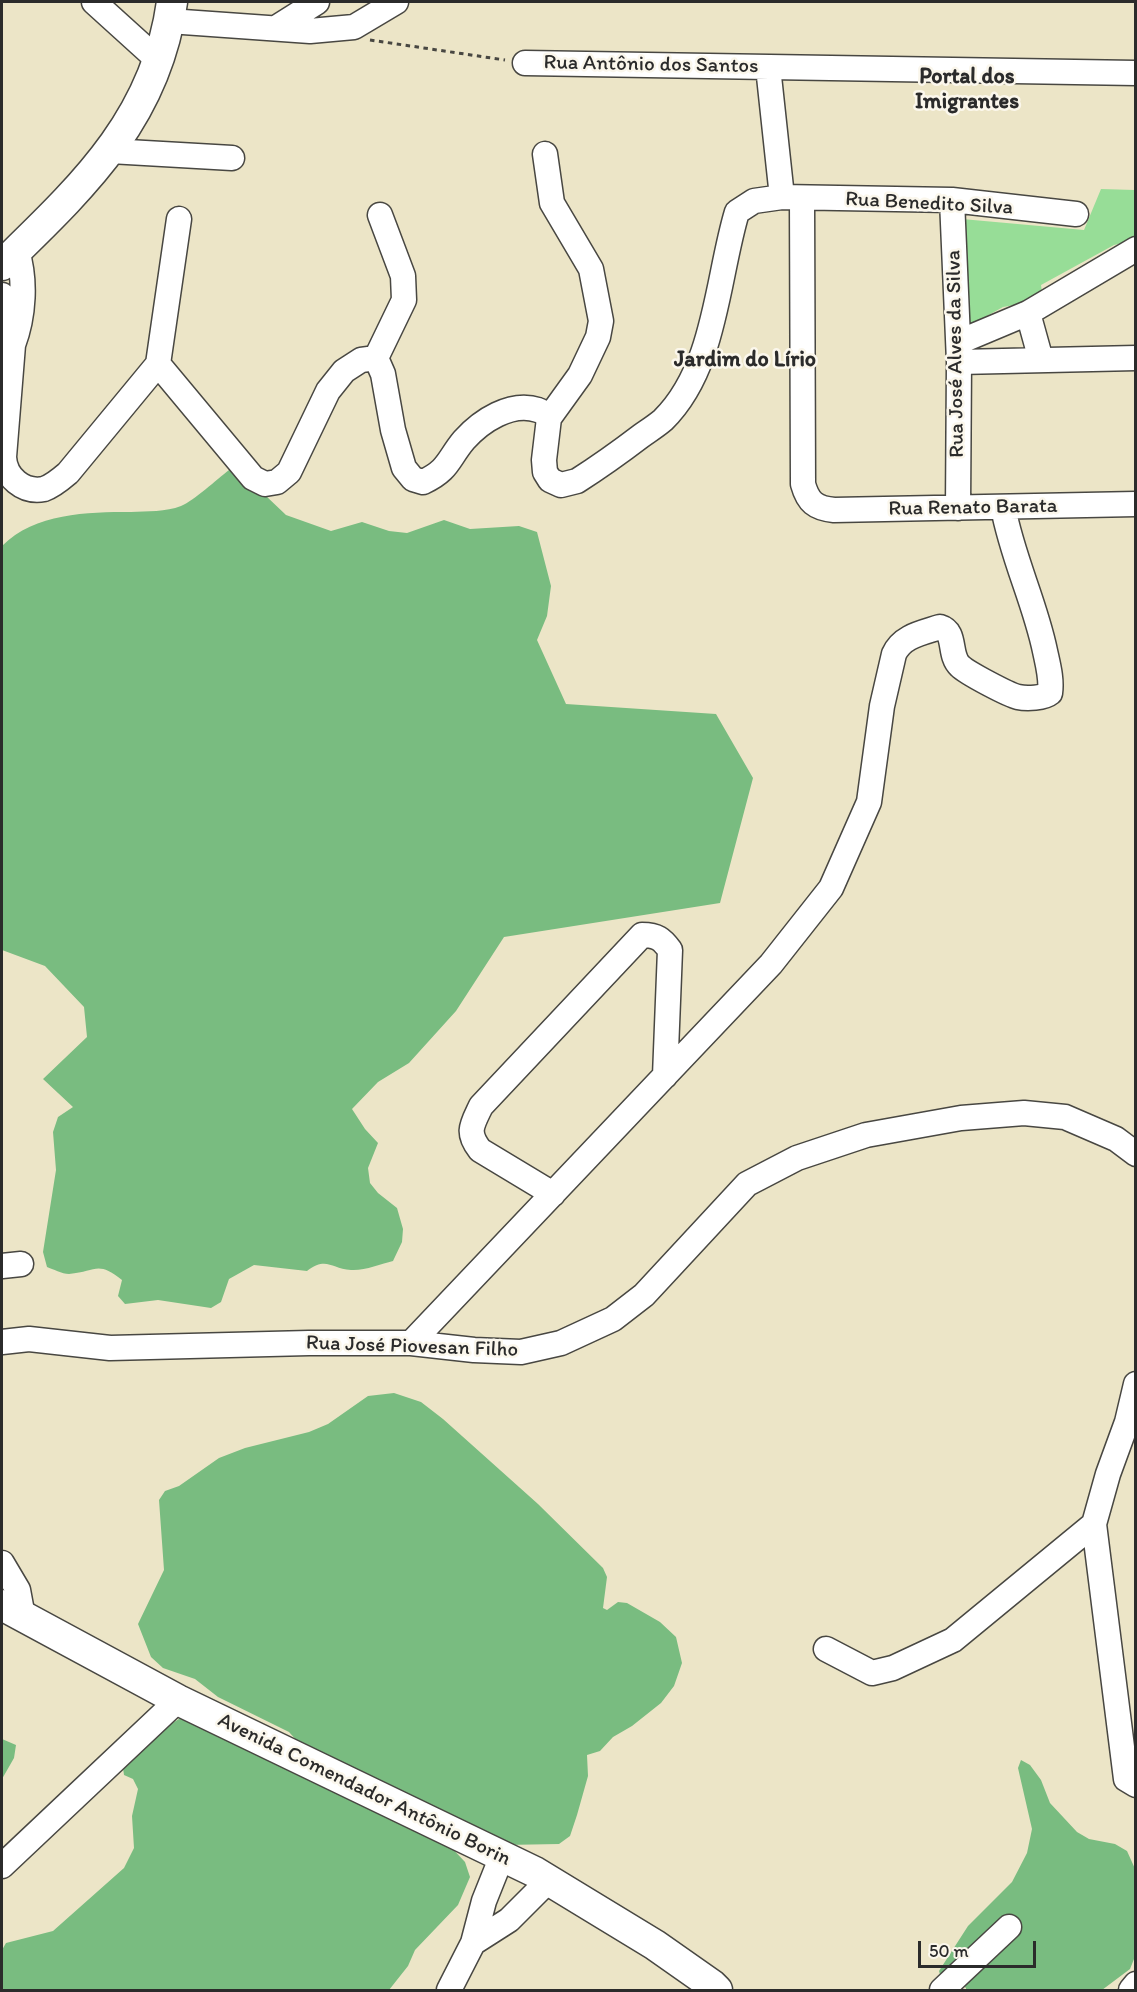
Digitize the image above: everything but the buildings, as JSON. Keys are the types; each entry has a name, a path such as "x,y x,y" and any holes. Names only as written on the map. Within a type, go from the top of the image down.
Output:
{"main road":[{"path":"9,258 63,204 110,151 146,91 158,60 171,11"},
{"name":"Avenida Comendador Antônio Borin","path":"12,1611 178,1700 549,1881 655,1945 717,1990"}],"street":[{"path":"94,2 158,60"},
{"path":"276,28 317,2"},
{"path":"171,11 276,28 310,31 354,27 396,2"},
{"name":"Rua Antônio dos Santos","path":"525,63 1136,73"},
{"path":"768,67 792,198"},
{"path":"110,151 232,158"},
{"path":"380,215 402,276 404,300 376,358 383,374 393,430 404,468 413,479 423,482 446,468 464,440 489,418 516,408 538,410 549,418 580,375 598,337 601,321 591,269 552,203 545,154"},
{"name":"Rua Benedito Silva","path":"549,418 544,460 545,472 550,480 561,484 577,481 663,420 683,393 697,366 718,302 737,212 754,201 792,198 952,200 1076,214"},
{"name":"Rua Renato Barata","path":"792,198 803,484 811,503 823,509 834,510 1136,504"},
{"name":"Rua José Alves da Silva","path":"952,200 959,352 958,508"},
{"path":"9,258 22,268 23,283 18,331 12,345 4,467 18,484 43,489 55,484 68,473 158,364 178,219"},
{"path":"959,352 1136,249"},
{"path":"2,295 7,306 8,332 12,345"},
{"path":"1028,313 1041,360"},
{"path":"959,352 1041,360 1136,358"},
{"path":"158,364 253,478 265,484 277,482 289,472 327,391 344,371 361,360 376,358"},
{"path":"411,1343 771,964 831,888 869,802 882,706 894,654 898,646 904,640 943,627 949,633 955,659 968,672 1016,697 1046,696 1050,693 1050,674 1040,625 1007,530 1003,507"},
{"path":"553,1194 480,1150 472,1139 471,1126 481,1106 642,935 653,935 662,939 670,950 665,1076"},
{"name":"Rua José Piovesan Filho","path":"2,1342 29,1339 110,1348 411,1343 474,1350 521,1352 561,1343 613,1319 644,1295 747,1184 797,1158 866,1135 961,1118 1024,1113 1065,1117 1116,1138 1136,1154"},
{"path":"1136,1384 1094,1524 1126,1779 1136,1785"},
{"path":"826,1649 872,1673 893,1668 953,1640 1094,1524"},
{"path":"2,1563 18,1590 12,1611"},
{"path":"2,1866 178,1700"},
{"path":"449,1990 473,1943 484,1901 501,1856"},
{"path":"473,1943 509,1920 549,1881"},
{"path":"942,1990 1009,1927"},
{"path":"1131,1990 1136,1984"}],"path":[{"name":"Rua Antônio dos Santos","path":"366,39 525,63"}],"green space":[{"path":"1101,189 1135,190 1135,240 1114,245 1041,285 1043,300 1003,307 969,326 962,219 1084,230"},
{"path":"229,470 244,475 286,515 331,531 362,522 389,531 407,533 444,520 470,529 519,526 537,532 551,586 547,616 537,640 566,704 716,714 753,778 720,903 504,937 456,1011 409,1063 378,1082 352,1109 365,1129 378,1143 368,1168 370,1183 378,1193 397,1208 403,1229 402,1242 393,1261 356,1270 329,1264 320,1264 307,1271 254,1265 229,1279 221,1302 211,1308 158,1300 125,1304 118,1296 122,1280 114,1274 101,1269 69,1274 61,1272 47,1267 43,1252 56,1170 53,1132 58,1117 73,1107 43,1079 87,1037 84,1007 45,966 2,950 2,546 15,535 30,527 62,517 80,514 156,511 181,506 199,495"},
{"path":"394,1393 421,1402 443,1419 538,1504 603,1568 607,1577 603,1608 607,1610 618,1602 627,1603 660,1622 676,1637 682,1663 674,1686 661,1703 632,1726 613,1737 600,1751 587,1755 588,1776 577,1815 570,1836 559,1844 450,1846 465,1862 470,1877 458,1905 415,1950 408,1966 389,1990 2,1990 2,1950 6,1943 53,1931 124,1868 134,1848 132,1816 138,1789 133,1779 124,1775 123,1768 158,1732 187,1714 298,1742 289,1732 218,1697 195,1679 163,1668 151,1657 138,1624 164,1570 159,1500 165,1491 179,1486 219,1458 245,1448 309,1432 328,1424 368,1396"},
{"path":"2,1739 16,1745 14,1758 2,1779"},
{"path":"1021,1760 1030,1765 1041,1780 1050,1803 1077,1832 1089,1839 1115,1844 1127,1851 1136,1871 1136,1954 1130,1969 1102,1990 966,1990 958,1981 942,1981 939,1971 968,1926 1012,1882 1027,1853 1032,1829 1018,1768"}],"district":[{"name":"Portal dos Imigrantes","path":"967,90"},
{"name":"Jardim do Lírio","path":"745,360"}]}
